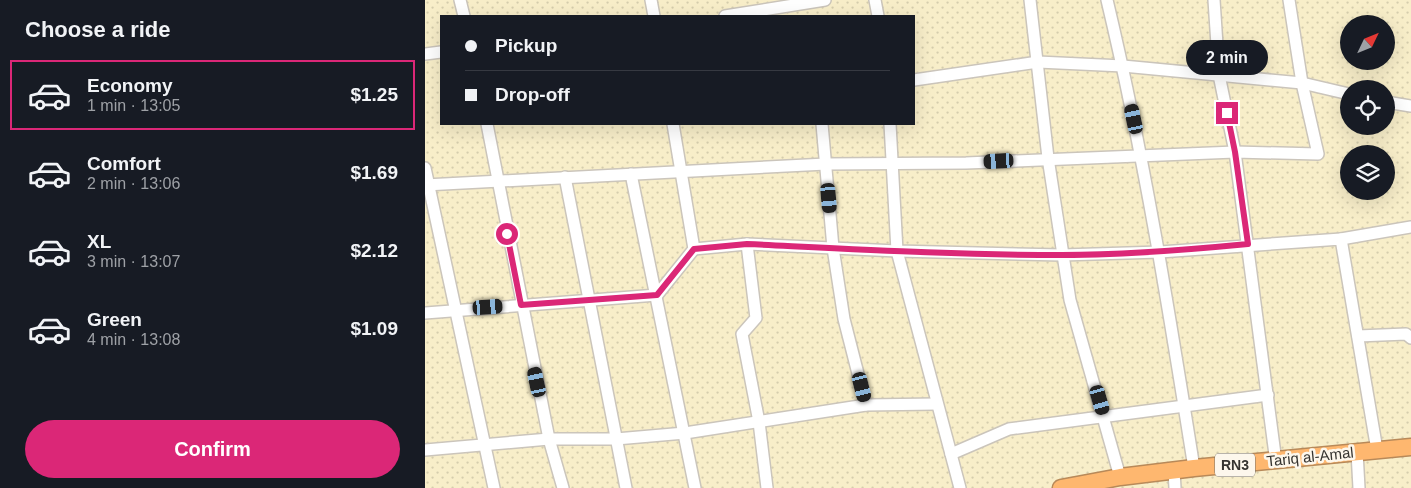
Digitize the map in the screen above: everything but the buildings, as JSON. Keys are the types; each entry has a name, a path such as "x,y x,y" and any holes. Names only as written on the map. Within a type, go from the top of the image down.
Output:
{"highway":[{"name":"Tariq al-Amal","path":"1061,488 1120,477 1194,468 1276,462 1411,447"}],"street":[{"path":"460,0 464,15"},
{"path":"651,0 655,15"},
{"path":"728,15 760,6 819,0"},
{"path":"875,0 878,15"},
{"path":"1030,0 1048,158 1070,300 1105,417 1120,477"},
{"path":"1107,0 1123,66 1160,252 1194,468"},
{"path":"1214,0 1219,75 1235,152 1276,462"},
{"path":"427,185 826,164 892,164 1235,152 1318,154 1302,83 1289,0"},
{"path":"425,54 440,52"},
{"path":"915,80 1038,62 1123,66 1302,83 1340,92"},
{"path":"1395,103 1411,106"},
{"path":"487,125 521,305 549,439 563,488"},
{"path":"673,125 694,249"},
{"path":"822,125 833,248 844,319 866,405"},
{"path":"890,125 897,251 960,488"},
{"path":"425,168 427,185 456,310 493,488"},
{"path":"631,174 695,488"},
{"path":"565,177 626,488"},
{"path":"425,313 657,295 694,249 747,244 897,251 1063,255 1160,252 1248,244 1341,239 1411,227"},
{"path":"1341,239 1377,450"},
{"path":"747,244 756,318 742,334 759,422 767,488"},
{"path":"1358,336 1406,334 1411,338"},
{"path":"951,454 1009,429 1268,396"},
{"path":"425,450 549,439 616,438 685,433 866,405 937,404"},
{"path":"1357,452 1359,488"},
{"path":"1174,471 1175,488"}],"sand":[{"path":"425,0 1411,0 1411,488 425,488"}],"route":[{"path":"507,234 521,305 657,295 673,272 694,249 747,244 897,251 1063,255 1160,252 1248,244 1235,152 1227,113"}]}
